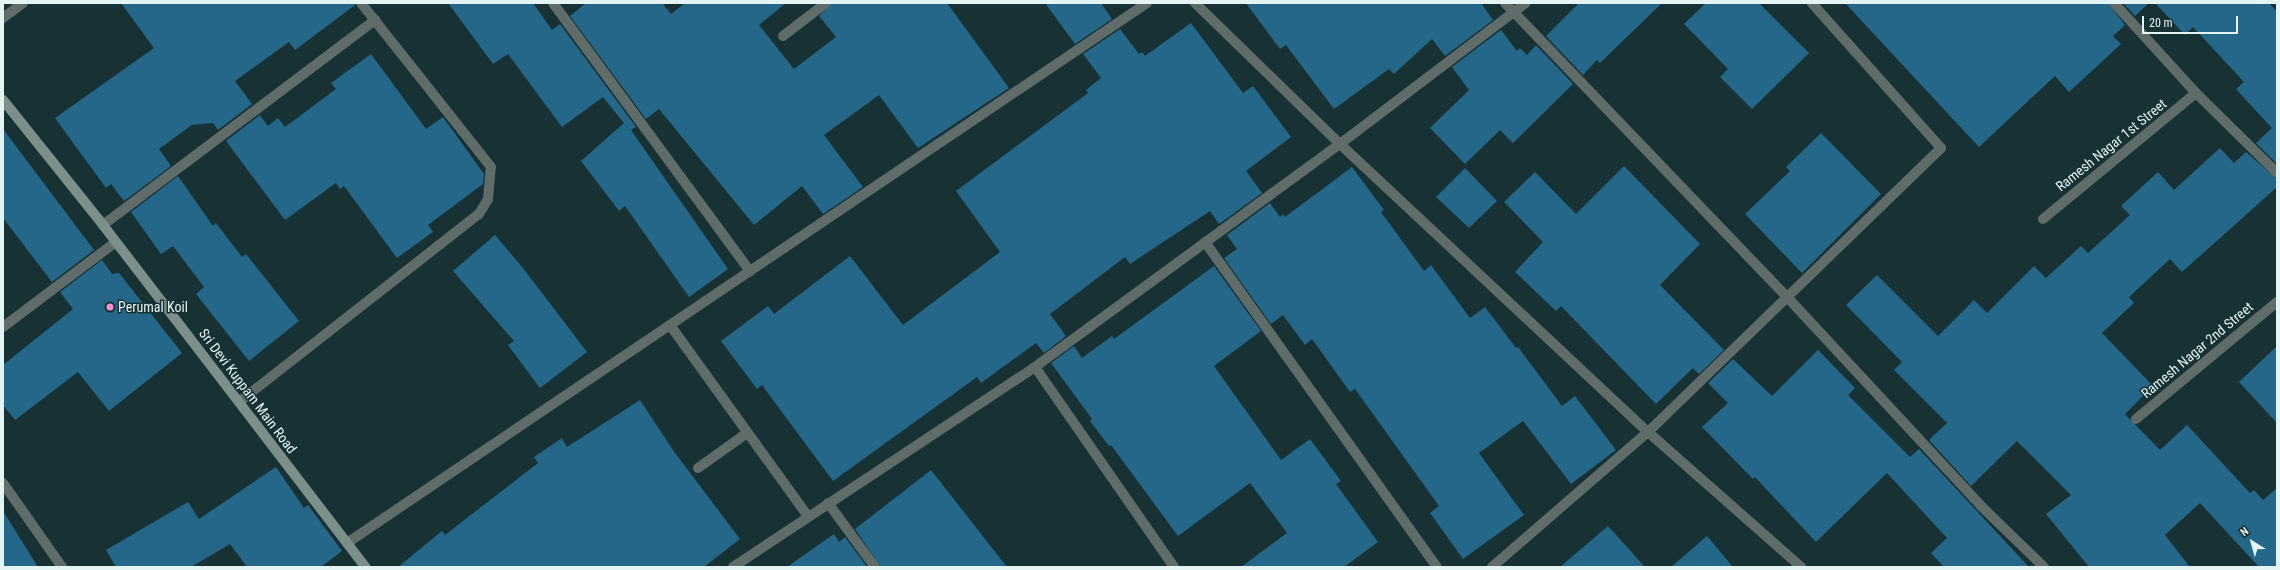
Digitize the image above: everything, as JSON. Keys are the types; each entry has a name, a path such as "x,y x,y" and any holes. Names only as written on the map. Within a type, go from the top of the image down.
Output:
{"main road":[{"name":"Sri Devi Kuppam Main Road","path":"3,100 103,225 366,567"}],"street":[{"path":"3,18 23,3"},
{"path":"239,402 479,214 488,199 491,167 361,3"},
{"path":"553,3 750,271"},
{"path":"783,36 826,3"},
{"path":"347,543 1147,3"},
{"path":"1196,3 1340,144 1648,432 1801,567"},
{"path":"1505,3 1788,298 1981,506 2044,567"},
{"path":"733,567 1035,367 1340,144 1526,3"},
{"path":"1492,567 1648,432 1788,298 1941,148 1812,3"},
{"path":"2114,3 2196,93 2277,173"},
{"path":"103,225 375,20"},
{"name":"Ramesh Nagar 1st Street","path":"2043,219 2196,93"},
{"path":"3,327 116,242"},
{"path":"1205,242 1437,567"},
{"name":"Ramesh Nagar 2nd Street","path":"2136,419 2277,302"},
{"path":"670,326 808,516"},
{"path":"1035,367 1174,567"},
{"path":"698,468 747,432"},
{"path":"3,483 62,567"},
{"path":"828,503 875,567"}],"building":[{"path":"121,3 355,3 355,5 295,50 289,42 235,81 252,104 218,130 213,123 192,125 159,149 171,166 124,201 111,184 106,188 55,118 154,48"},
{"path":"448,3 533,3 552,30 560,24 636,127 631,130 728,269 689,297 625,206 619,211 581,161 624,123 603,97 562,127 508,54 493,64"},
{"path":"586,3 662,3 671,14 685,3 786,3 759,25 794,69 836,37 819,16 832,3 947,3 1009,88 918,148 879,95 824,135 863,187 823,214 802,186 754,225 659,109 646,119 570,16"},
{"path":"1045,3 1101,3 1112,19 1075,44"},
{"path":"1246,3 1481,3 1493,20 1445,56 1432,39 1394,74 1389,69 1334,109 1286,45 1280,49"},
{"path":"1579,3 1662,3 1600,63 1597,60 1583,75 1546,36"},
{"path":"1706,3 1759,3 1809,53 1752,109 1720,77 1728,69 1684,24"},
{"path":"1845,3 2108,3 2125,25 2113,36 2121,44 2069,92 2055,76 1979,147"},
{"path":"2123,3 2149,3 2135,16"},
{"path":"2155,3 2269,3 2277,12 2277,164 2256,143 2272,128 2236,89 2244,82 2193,27 2185,35"},
{"path":"1191,23 1243,93 1253,86 1291,137 1246,171 1262,193 1219,224 1210,211 1130,264 1125,257 1050,314 1066,336 1044,353 1036,343 981,383 977,377 833,481 762,385 757,389 721,341 768,306 774,314 850,256 903,325 1000,252 956,191 1088,93 1086,90 1101,78 1083,54 1120,29 1139,54 1142,52 1145,56"},
{"path":"1501,30 1517,51 1520,48 1527,55 1536,45 1573,84 1513,143 1500,130 1465,164 1430,128 1469,90 1452,67"},
{"path":"371,54 426,129 443,117 484,174 483,184 428,225 433,232 397,258 344,186 340,189 336,183 285,220 226,141 260,115 268,126 278,118 285,127 336,89 331,83"},
{"path":"3,129 94,250 52,282 3,218"},
{"path":"1821,133 1881,194 1802,273 1745,214 1790,171 1786,167"},
{"path":"2220,148 2234,163 2246,152 2277,179 2277,187 2182,272 2170,259 2129,297 2134,303 2102,333 2153,386 2125,414 2160,450 2187,425 2250,493 2254,490 2263,500 2277,488 2277,567 2259,567 2200,503 2165,535 2190,567 2089,567 2046,514 2071,495 2017,441 1971,486 1929,440 1947,423 1894,370 1902,362 1846,305 1877,275 1938,336 1974,300 1987,313 2034,266 2046,278 2081,246 2088,253 2130,215 2121,206 2158,172 2174,190"},
{"path":"1624,166 1700,244 1660,285 1724,350 1699,374 1693,368 1656,404 1561,306 1556,311 1515,272 1543,242 1504,202 1535,172 1576,214"},
{"path":"1352,167 1384,210 1381,212 1424,271 1431,265 1470,318 1485,307 1516,348 1518,347 1562,406 1575,396 1616,450 1571,484 1523,421 1479,453 1524,515 1463,559 1430,513 1439,506 1355,389 1350,392 1312,339 1305,345 1283,315 1271,324 1224,258 1237,249 1227,235 1270,203 1280,217 1283,214 1285,217"},
{"path":"1465,168 1497,201 1469,228 1436,197"},
{"path":"178,176 213,226 216,223 242,257 246,254 299,321 249,361 196,294 204,287 173,246 161,254 131,212"},
{"path":"495,235 523,268 587,352 540,388 508,345 514,341 453,271"},
{"path":"102,260 112,274 119,273 182,353 109,411 78,372 15,420 3,405 3,365 73,309 60,292"},
{"path":"1214,266 1261,331 1214,366 1281,460 1310,439 1341,481 1336,484 1378,542 1344,567 1241,567 1287,533 1250,483 1178,536 1111,445 1109,446 1090,421 1092,419 1051,363 1074,346 1082,358 1112,336 1114,339"},
{"path":"2277,346 2277,423 2239,382"},
{"path":"1818,350 1855,388 1848,395 1910,457 1919,449 2029,567 1944,567 1931,553 1947,538 1887,473 1816,542 1755,477 1753,479 1702,427 1728,403 1708,383 1733,359 1772,396"},
{"path":"640,400 675,453 740,539 704,567 398,567 442,531 445,535 538,463 534,457 562,438 567,447"},
{"path":"276,467 304,508 308,505 342,551 321,567 247,567 230,544 191,567 116,567 106,550 188,502 199,519"},
{"path":"931,470 1007,567 881,567 855,529"},
{"path":"3,511 38,567 3,567"},
{"path":"1608,526 1645,567 1560,567"},
{"path":"834,534 839,542 845,537 867,567 787,567"},
{"path":"1707,536 1733,567 1671,567"}],"place":[{"name":"Perumal Koil","path":"110,307"}]}
